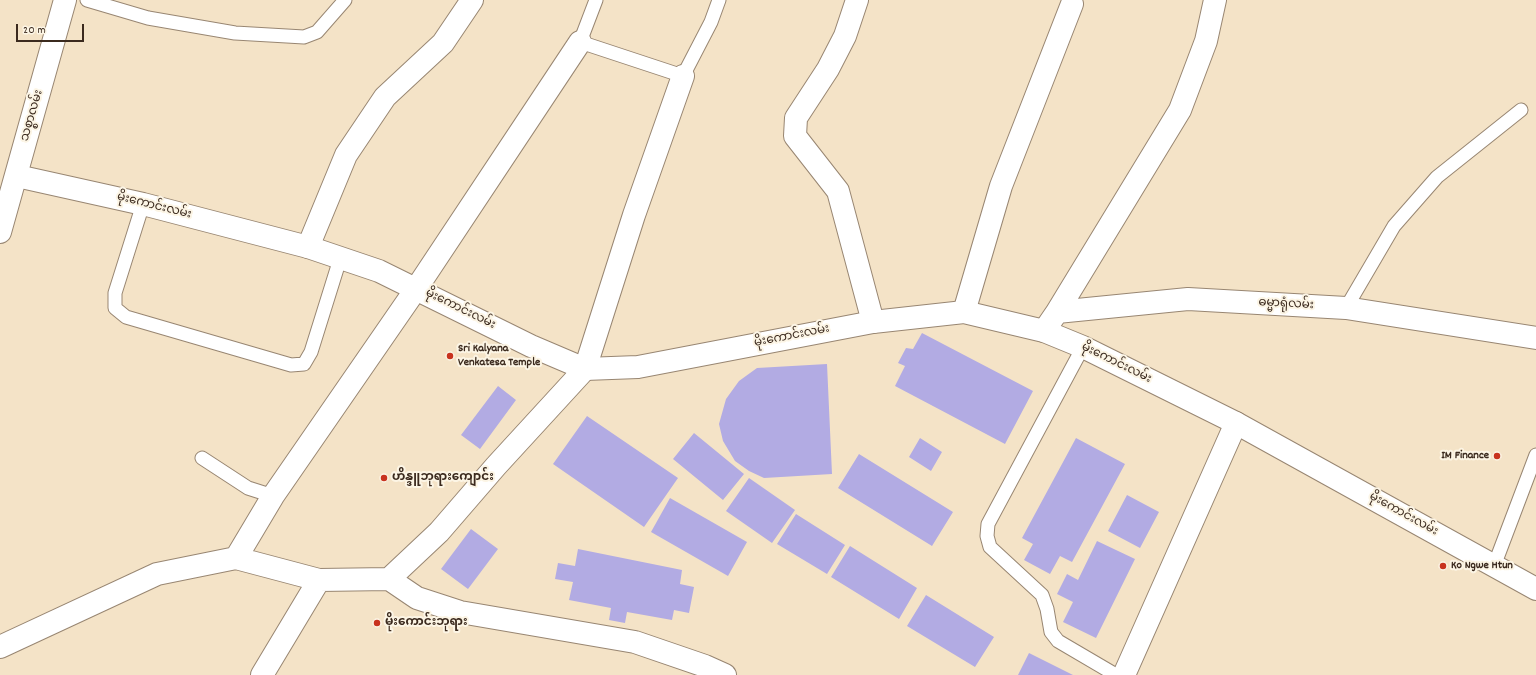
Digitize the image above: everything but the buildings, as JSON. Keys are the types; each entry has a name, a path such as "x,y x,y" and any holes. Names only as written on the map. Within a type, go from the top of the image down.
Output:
{"street":[{"name":"သစ္စာလမ်း","path":"0,232 10,183 65,0"},
{"path":"308,247 346,155 385,97 443,43 472,0"},
{"path":"857,0 845,36 831,63 796,118 795,136 838,191 873,322"},
{"path":"1044,331 1180,110 1206,41 1215,0"},
{"path":"964,312 1000,186 1072,4"},
{"path":"236,558 273,496 416,289 580,42"},
{"path":"389,578 439,532 496,466 585,369 634,215 683,76"},
{"name":"မိုးကောင်းလမ်း","path":"10,183 143,204 308,247 379,271 531,346 585,369 638,366 873,322 964,312 1044,331 1083,347 1236,423 1536,589"},
{"name":"ဓမ္မာရုံလမ်း","path":"1057,312 1188,300 1346,308 1536,338"},
{"path":"1124,675 1236,423"},
{"path":"0,647 157,574 236,558 318,580 389,578 417,598 460,612 635,642 705,666 725,675"},
{"path":"262,675 318,580"}],"lane":[{"path":"87,0 148,18 235,33 304,37 317,32 346,0"},
{"path":"593,1 580,42 683,76 711,22 719,0"},
{"path":"1346,308 1394,226 1437,177 1521,110"},
{"path":"143,204 116,293 115,308 126,317 291,365 304,364 311,352 340,258"},
{"path":"1083,347 988,524 987,536 990,547 1042,595 1047,609 1051,632 1058,641 1116,675"},
{"path":"1494,566 1536,455"},
{"path":"202,458 248,488 273,496"}],"place":[{"name":"Sri Kalyana Venkatesa Temple","path":"450,356"},
{"name":"IM Finance","path":"1497,456"},
{"name":"ဟိန္ဒူဘုရားကျောင်း","path":"384,478"},
{"name":"Ko Ngwe Htun","path":"1443,566"},
{"name":"မိုးကောင်းဘုရား","path":"377,623"}]}
